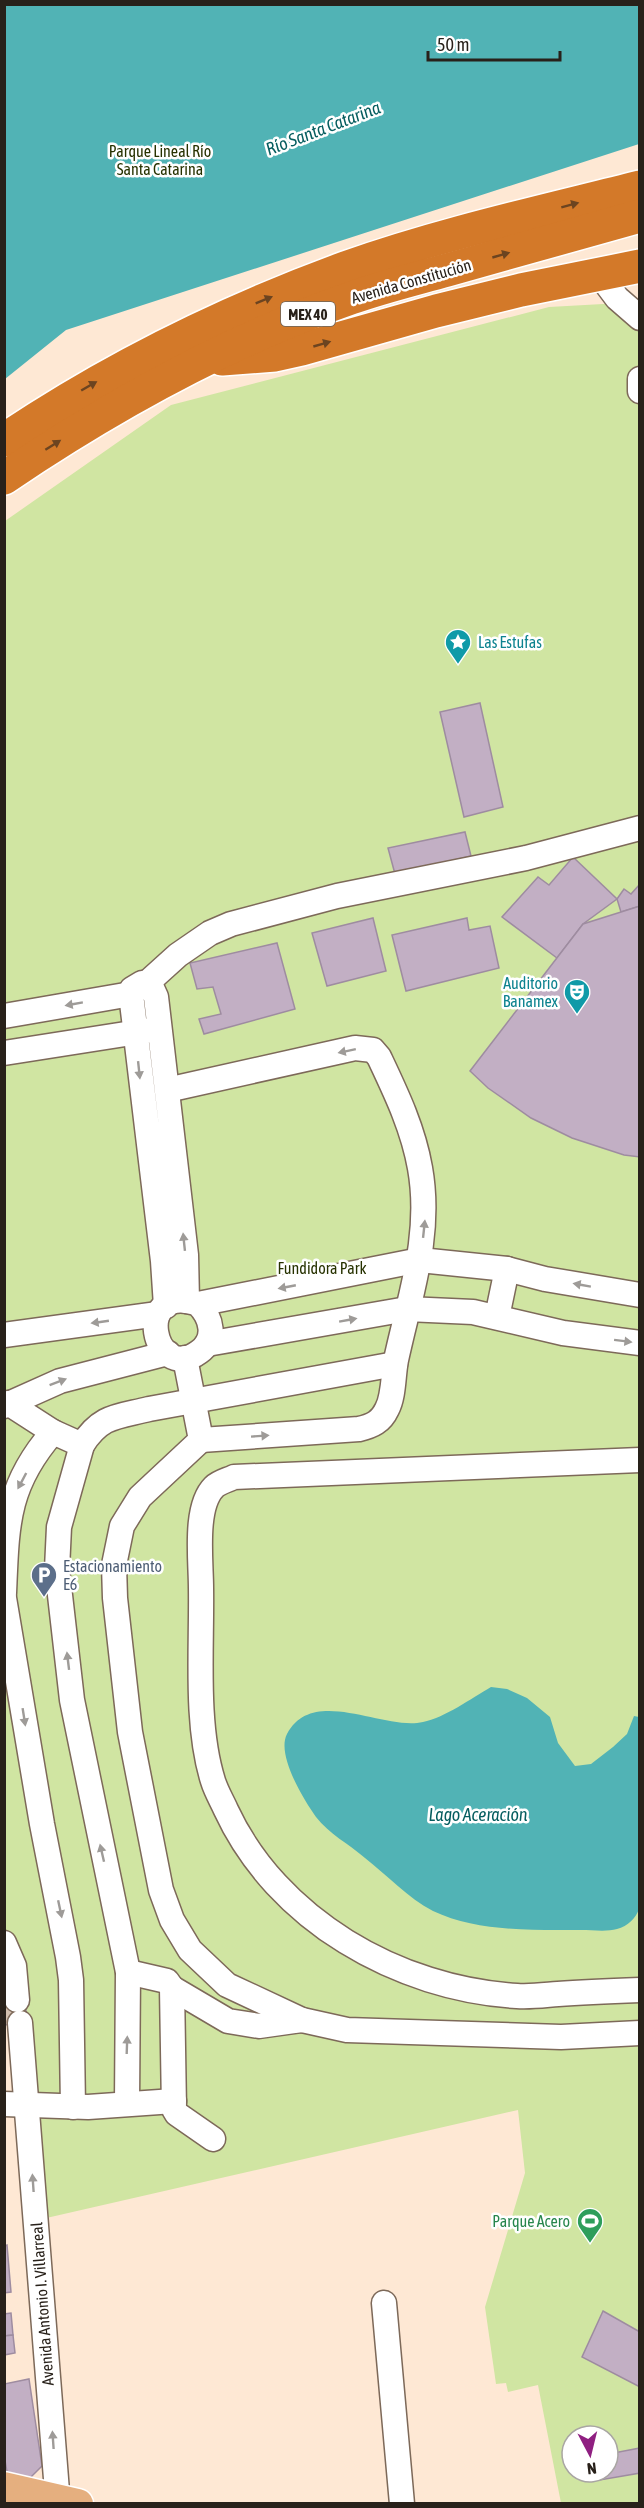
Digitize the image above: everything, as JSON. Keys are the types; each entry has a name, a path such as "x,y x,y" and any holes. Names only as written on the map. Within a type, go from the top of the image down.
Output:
{"highway":[{"name":"Avenida Constitución","path":"4,440 81,391 134,361 189,333 264,300 346,268 434,240 639,187"},
{"name":"Avenida Constitución","path":"4,478 98,417 202,361 302,316 353,297 639,216"},
{"path":"202,361 284,354 457,306 639,266"}],"main road":[{"path":"4,2487 64,2502"}],"street":[{"path":"599,274 617,298 639,318"},
{"path":"639,379 639,391"},
{"path":"139,989 210,933 231,924 337,896 526,858 639,828"},
{"path":"4,1016 139,989 155,990 147,1030 164,1261 177,1306"},
{"path":"4,1053 147,1030"},
{"path":"147,1030 167,1090 186,1255 177,1306 154,1324 155,1336 159,1346 176,1356 194,1402 201,1440"},
{"path":"167,1090 356,1048 373,1050 379,1057 408,1121 420,1168 425,1218 420,1260 395,1364 389,1407 381,1420 359,1429 201,1440 140,1497 122,1526 114,1565 115,1598 130,1732 161,1890 172,1920 190,1950 227,1985 302,2020 358,2031 561,2037 639,2033"},
{"path":"4,1335 177,1306 420,1260 507,1269 545,1279 639,1295"},
{"path":"498,1317 507,1269"},
{"path":"6,1405 60,1381 200,1352 207,1344 211,1333 211,1322 206,1312 177,1306"},
{"path":"207,1344 407,1309 473,1312 563,1333 639,1343"},
{"path":"127,2103 128,1972 72,1700 57,1569 59,1527 82,1445 96,1426 113,1418 149,1409 395,1364"},
{"path":"6,1405 53,1432 82,1445"},
{"path":"4,1593 7,1530 14,1496 38,1450 53,1432"},
{"path":"639,1460 234,1477 215,1486 205,1500 201,1520 201,1564 202,1733 213,1782 236,1832 268,1875 309,1916 351,1945 402,1971 458,1987 518,1996 639,1990"},
{"path":"4,1598 42,1824 69,1958 73,2107"},
{"name":"Avenida Antonio I. Villarreal","path":"4,1943 14,1966 11,2009 17,2104 64,2502"},
{"path":"128,1972 167,1981 172,1988 228,2021 258,2026 302,2020"},
{"path":"172,1988 174,2101 177,2114 213,2139"},
{"path":"17,2104 73,2107 174,2101"},
{"path":"384,2303 402,2504"}],"green space":[{"name":"Fundidora Park","path":"639,302 639,2503 561,2503 538,2385 508,2392 506,2383 496,2384 485,2307 525,2173 518,2110 42,2219 29,2015 5,2016 5,521 171,405 549,307"}],"water":[{"name":"Río Santa Catarina","path":"5,4 639,5 639,144 66,330 5,379"},
{"name":"Lago Aceración","path":"491,1687 507,1689 527,1698 550,1717 558,1743 575,1766 591,1764 627,1734 634,1716 639,1717 639,1909 636,1916 625,1926 604,1931 544,1930 487,1926 450,1918 424,1906 406,1893 327,1829 305,1800 293,1777 285,1753 287,1734 299,1720 314,1713 331,1711 389,1721 423,1722 449,1712"}],"building":[{"path":"480,703 503,807 464,817 440,712"},
{"path":"465,832 471,856 395,874 388,848"},
{"path":"573,857 617,899 583,924 557,958 502,917 538,877 549,885"},
{"path":"640,884 640,906 621,912 617,899 624,889 631,894"},
{"name":"Auditorio Banamex","path":"640,906 640,1157 624,1155 572,1138 531,1118 488,1088 470,1071 583,924"},
{"path":"373,918 386,971 327,986 312,933"},
{"path":"467,918 469,930 490,926 499,968 406,991 392,935"},
{"path":"277,943 295,1009 204,1034 199,1019 221,1014 213,987 197,989 190,963"},
{"path":"25,1999 27,2023 4,2025 4,2001"},
{"path":"7,2245 11,2292 4,2293 4,2246"},
{"path":"603,2311 640,2332 640,2387 582,2357"},
{"path":"11,2313 13,2335 4,2336 4,2314"},
{"path":"13,2335 15,2353 4,2355 4,2336"},
{"path":"29,2379 42,2466 30,2478 7,2472 4,2455 4,2384"},
{"path":"640,2448 640,2473 620,2476 620,2452"}],"tunnel":[{"path":"5,2001 7,2024"}],"place":[{"name":"Las Estufas","path":"458,665"},
{"name":"Auditorio Banamex","path":"577,1015"},
{"name":"Estacionamiento E6","path":"44,1598"},
{"name":"Parque Acero","path":"590,2244"}],"park label":[{"name":"Parque Lineal Río Santa Catarina","path":"160,160"}]}
